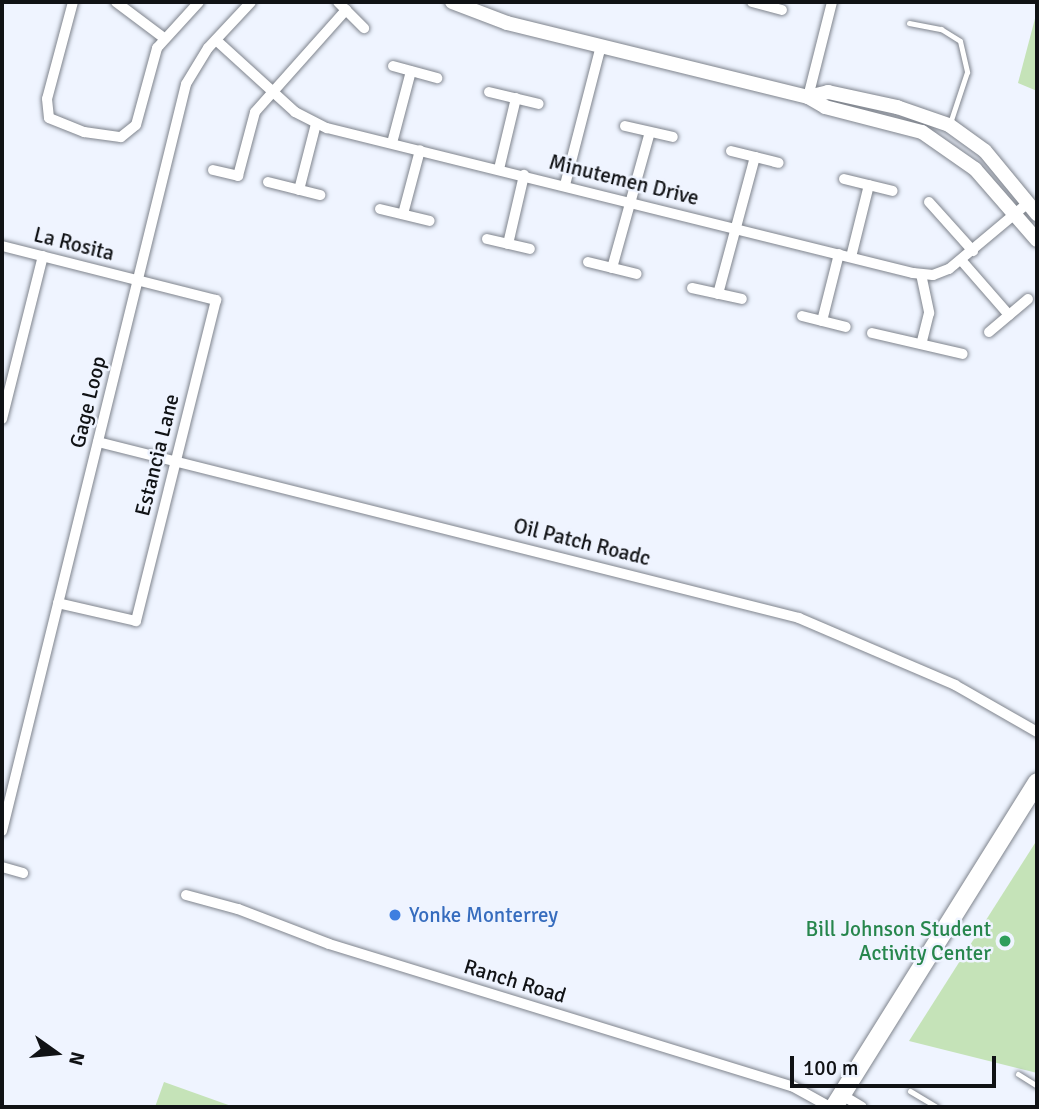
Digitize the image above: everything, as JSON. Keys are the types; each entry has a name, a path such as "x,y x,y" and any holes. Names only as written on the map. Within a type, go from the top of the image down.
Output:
{"main road":[{"path":"835,1103 1037,782"}],"street":[{"path":"73,2 47,99 49,118 61,126 121,137 132,132 164,38 199,2"},
{"path":"116,2 164,38"},
{"name":"Gage Loop","path":"2,831 186,84 216,40 251,2"},
{"path":"338,2 365,28"},
{"path":"452,2 507,23 808,97 825,107 941,141 975,169 1037,240"},
{"path":"756,2 782,10"},
{"path":"808,97 831,2"},
{"path":"213,170 238,176 255,112 271,90 346,10"},
{"name":"Minutemen Drive","path":"216,40 271,90 316,124 921,274 940,273 973,251 1015,214 1033,208"},
{"path":"565,185 601,46"},
{"path":"393,66 437,78"},
{"path":"392,143 411,71"},
{"path":"489,92 539,104"},
{"path":"808,97 828,92 908,110 949,125 985,152 1033,208"},
{"path":"499,169 516,98"},
{"path":"299,190 316,124"},
{"path":"941,141 949,125"},
{"path":"625,126 673,137"},
{"path":"612,268 650,132"},
{"path":"403,214 420,150"},
{"path":"731,151 779,163"},
{"path":"718,294 738,229 755,157"},
{"path":"508,244 524,175"},
{"path":"844,179 893,191"},
{"path":"268,182 320,195"},
{"path":"851,257 869,185"},
{"path":"929,202 973,251"},
{"path":"380,209 430,221"},
{"path":"487,239 530,249"},
{"name":"La Rosita","path":"2,246 138,279"},
{"path":"822,321 839,254"},
{"path":"3,411 43,256"},
{"path":"961,260 1009,315"},
{"path":"588,262 637,274"},
{"path":"921,274 929,313 922,344"},
{"name":"Estancia Lane","path":"58,603 135,621 216,300 138,279"},
{"path":"692,288 742,299"},
{"path":"989,332 1028,299"},
{"path":"802,316 846,327"},
{"path":"872,333 963,354"},
{"name":"Oil Patch Roadc","path":"98,442 799,618 944,680 1037,732"},
{"path":"2,867 23,873"},
{"name":"Ranch Road","path":"186,895 238,909 329,944 792,1086 835,1103 862,1107"}],"lane":[{"path":"909,23 941,29 960,41 967,72 949,125"},
{"path":"1018,1074 1037,1086"},
{"path":"910,1091 937,1107"}],"green space":[{"path":"1037,11 1037,91 1018,83"},
{"name":"Bill Johnson Student Activity Center","path":"1037,840 1037,1073 909,1041"},
{"path":"164,1082 234,1107 155,1107"}],"place":[{"name":"Yonke Monterrey","path":"395,915"},
{"name":"Bill Johnson Student Activity Center","path":"1005,941"}]}
